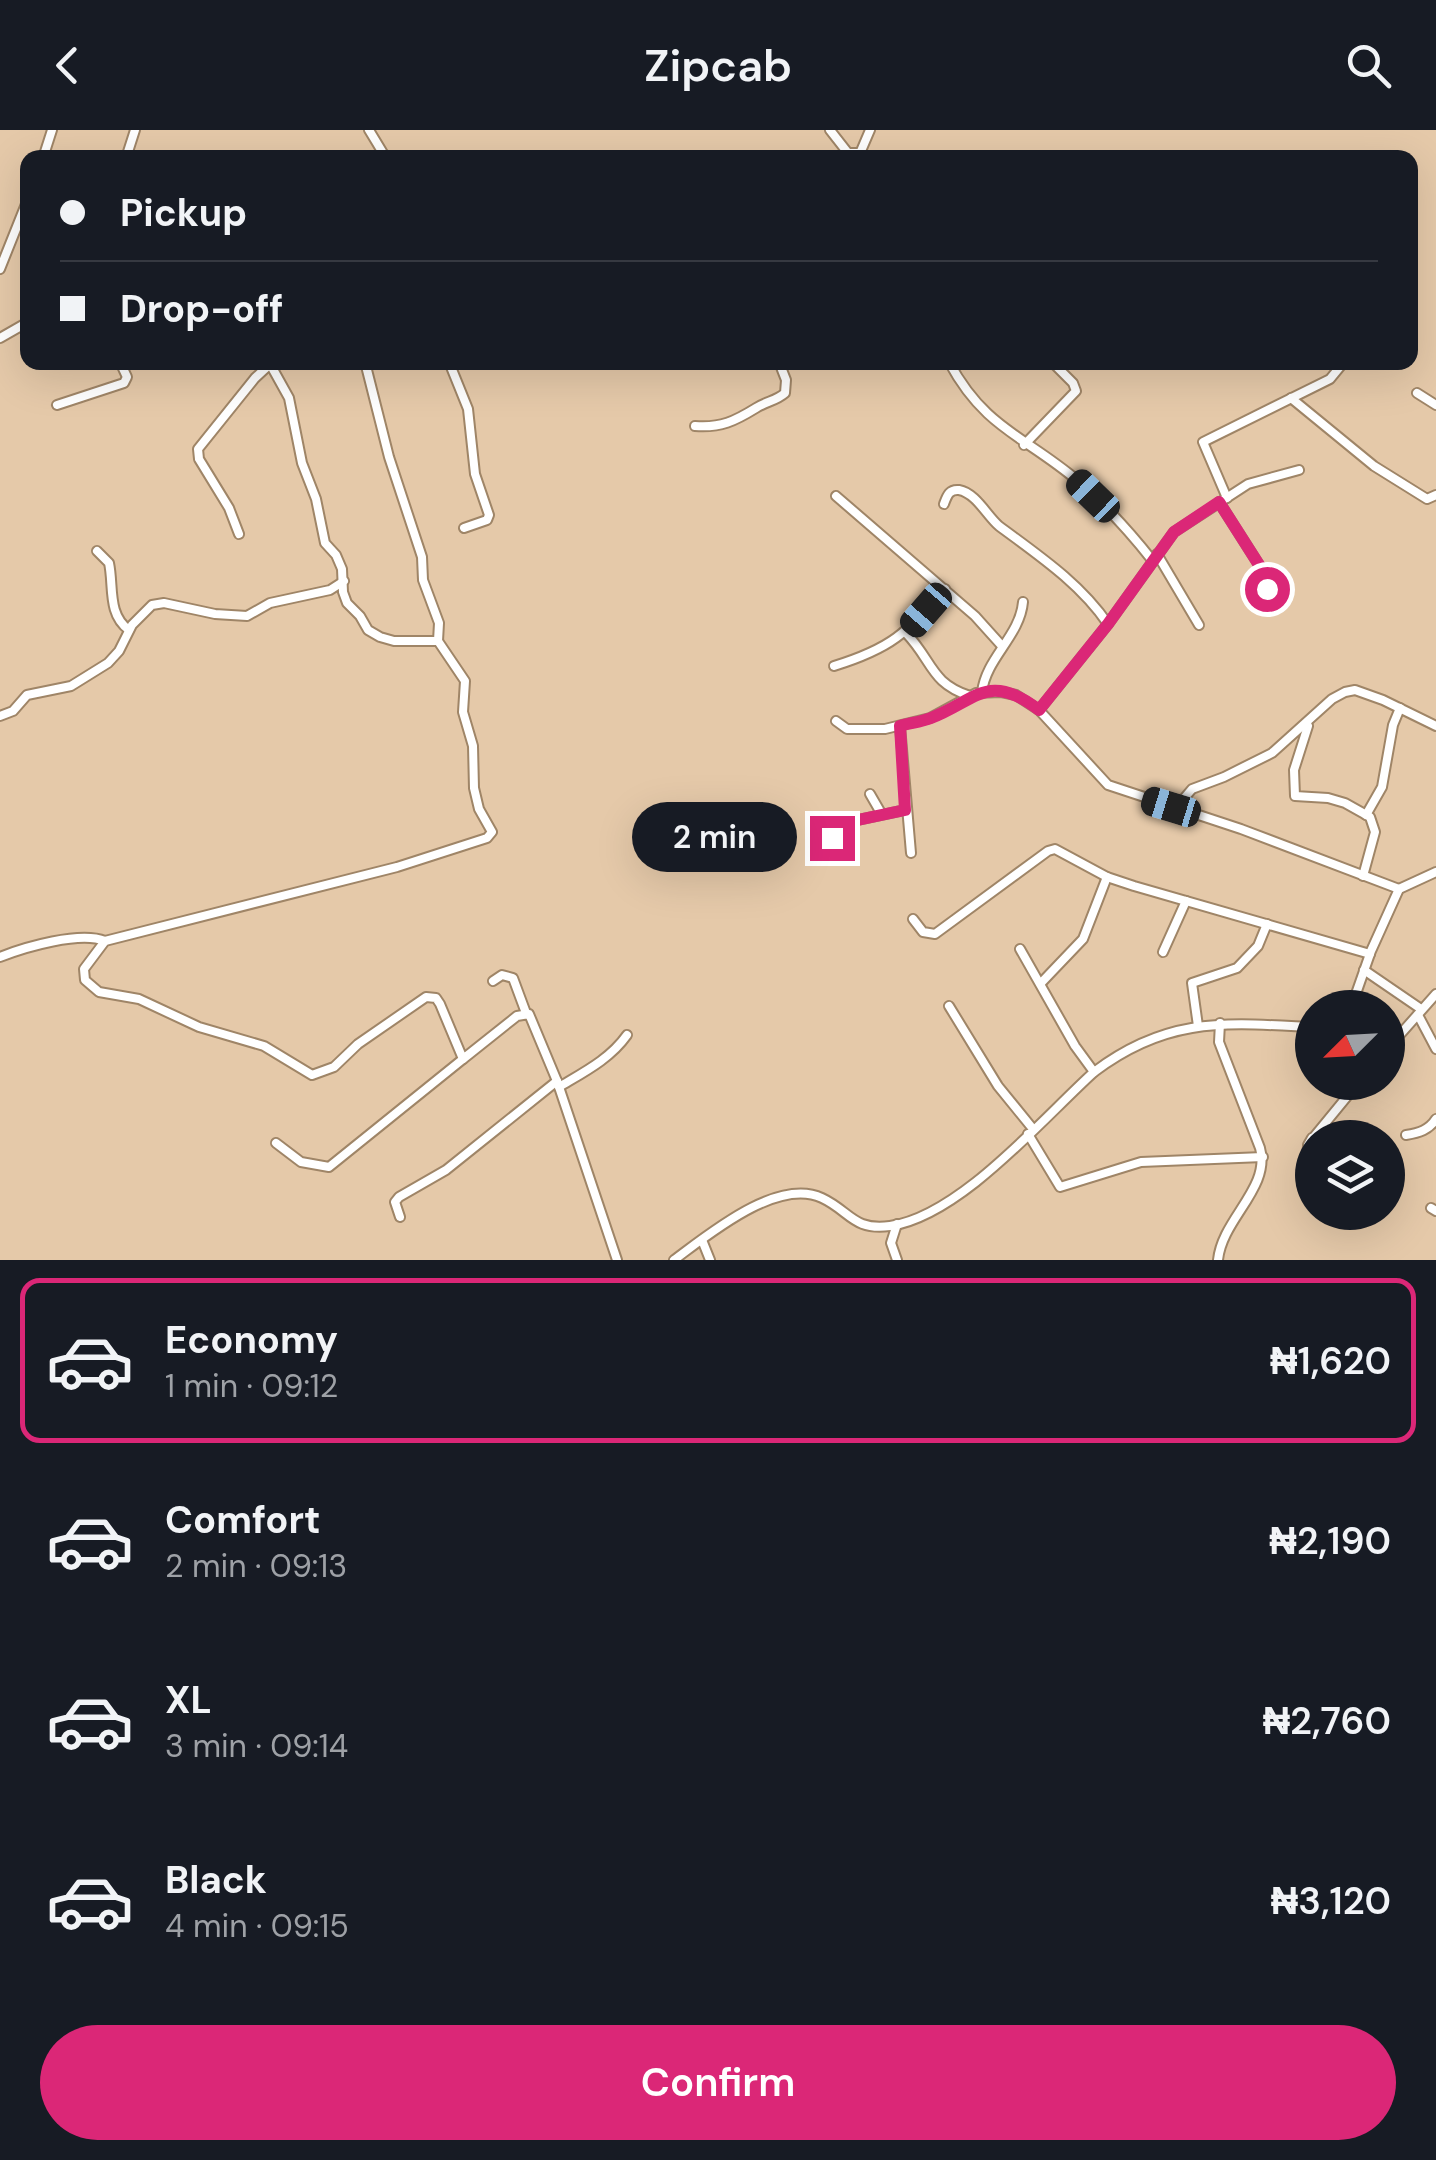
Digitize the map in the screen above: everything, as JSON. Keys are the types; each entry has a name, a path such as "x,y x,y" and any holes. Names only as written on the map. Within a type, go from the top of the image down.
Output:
{"street":[{"path":"830,130 846,150"},
{"path":"0,269 20,225"},
{"path":"57,405 124,383 127,377 124,370"},
{"path":"239,534 198,449 263,370"},
{"path":"273,370 289,398 295,438 316,499 323,538 339,561 345,599 368,630 394,640 438,640"},
{"path":"0,957 27,945 85,936 105,942 397,868 491,834 492,828 482,815 474,788 472,741 464,712 465,681 438,640 439,623 423,580 420,550 367,370"},
{"path":"452,370 468,409 475,474 490,515 464,528"},
{"path":"695,426 730,424 757,407 778,400 785,393 782,370"},
{"path":"953,370 966,393 1024,445 1078,482 1154,557 1199,625"},
{"path":"1024,445 1076,391 1060,370"},
{"path":"1267,589 1261,568 1223,500 1204,442 1330,379 1337,370"},
{"path":"1417,392 1436,406"},
{"path":"1292,398 1374,466 1427,499 1436,495"},
{"path":"1039,710 1108,624 1174,532 1252,483 1300,470"},
{"path":"944,504 948,494 962,490 998,525 1054,567 1108,624"},
{"path":"836,496 975,616 1002,646"},
{"path":"97,552 109,563 116,614 129,630"},
{"path":"0,716 13,711 33,692 71,686 93,674 114,658 129,630 146,610 158,603 248,616 270,602 330,590 344,581"},
{"path":"834,666 890,645 945,589"},
{"path":"982,692 986,674 1018,623 1023,602"},
{"path":"906,632 926,655 938,680 970,696"},
{"path":"1176,808 1192,788 1272,753 1332,699 1355,690 1436,726"},
{"path":"836,721 847,730 856,731 900,726 930,718 982,692 1016,696 1039,710 1108,785 1241,829 1399,890"},
{"path":"1366,815 1382,787 1400,708"},
{"path":"1310,722 1294,770 1295,796 1328,798 1366,815 1375,832 1363,876"},
{"path":"900,726 911,853"},
{"path":"1272,753 1300,749"},
{"path":"870,794 881,813"},
{"path":"840,859 832,838 834,825 905,810"},
{"path":"913,919 923,932 935,934 1054,850 1107,877 1370,954"},
{"path":"1358,990 1399,890 1436,872"},
{"path":"1041,983 1082,939 1107,877"},
{"path":"1163,952 1186,901"},
{"path":"1198,1026 1192,983 1237,968 1252,955 1267,924"},
{"path":"105,942 84,969 85,980 94,990 139,999 191,1024 264,1046 308,1074 334,1067 358,1044 431,996 440,1004 463,1059"},
{"path":"1020,949 1094,1072"},
{"path":"1364,970 1420,1012 1436,1049"},
{"path":"492,981 502,975 513,978 526,1013 533,1018 617,1260"},
{"path":"1405,1029 1436,994"},
{"path":"949,1006 1031,1132 1060,1187 1141,1162 1263,1157"},
{"path":"276,1143 300,1162 329,1167 526,1013"},
{"path":"1218,1260 1234,1216 1259,1179 1263,1157 1219,1042 1220,1023"},
{"path":"674,1260 752,1208 790,1194 821,1197 860,1225 897,1224 951,1200 1110,1060 1147,1042 1198,1026 1220,1023 1295,1027"},
{"path":"400,1217 398,1198 446,1170 558,1084 592,1068 627,1035"},
{"path":"1328,1120 1344,1100"},
{"path":"1406,1135 1418,1133 1436,1118"},
{"path":"897,1224 891,1243 898,1260"},
{"path":"702,1240 710,1260"}],"route":[{"path":"832,838 834,825 905,810 900,726 930,718 986,691 1016,696 1039,710 1108,624 1174,532 1219,502 1261,568 1267,589"}]}
